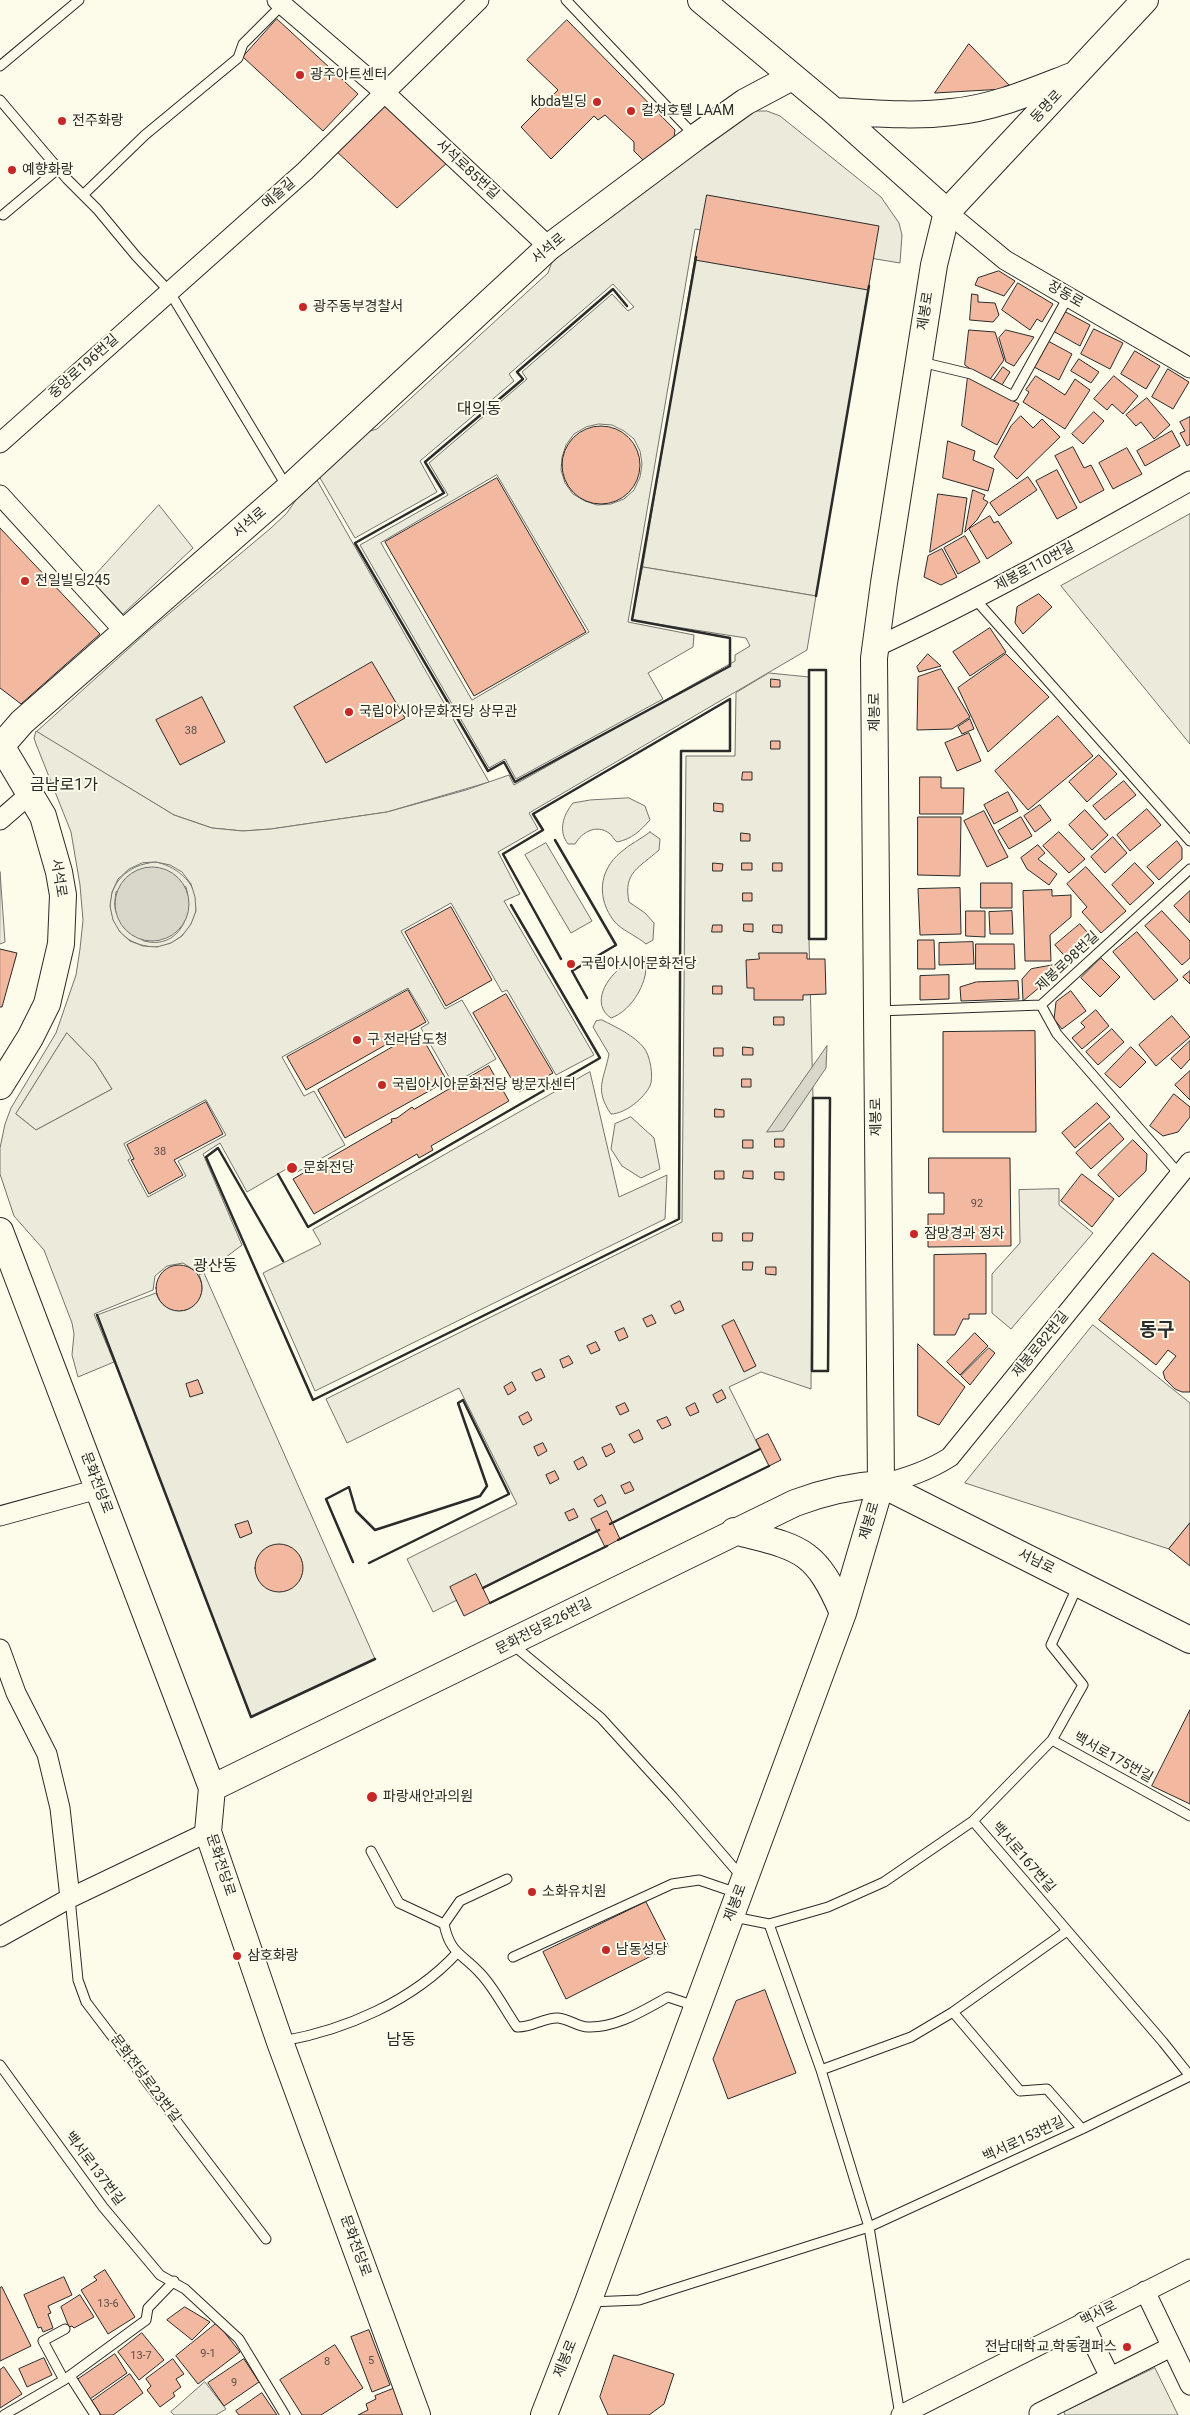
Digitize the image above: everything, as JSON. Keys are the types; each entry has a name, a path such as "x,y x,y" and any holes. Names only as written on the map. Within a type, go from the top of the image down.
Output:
{"street":[{"path":"385,93 479,0"},
{"path":"701,0 834,111 947,212"},
{"name":"동명로","path":"947,212 1145,0"},
{"name":"서석로85번길","path":"279,2 385,93 549,247"},
{"path":"834,111 898,114 953,112 1008,100 1077,74"},
{"name":"서석로","path":"0,1086 30,1038 47,1004 61,944 63,895 59,872 43,816 1,744 22,722 288,489 549,247 746,102 792,77"},
{"name":"예술길","path":"169,291 304,171 385,93"},
{"name":"장동로","path":"947,212 1005,260 1190,368"},
{"name":"제봉로","path":"544,2415 588,2302 843,1613 880,1484 876,1011 876,646 918,362 934,265 947,212"},
{"name":"중앙로196번길","path":"0,444 169,291"},
{"name":"제봉로110번길","path":"876,646 975,599 1057,556 1190,481"},
{"path":"0,495 126,632"},
{"path":"0,820 30,794"},
{"name":"제봉로82번길","path":"880,1484 913,1476 933,1468 950,1457 1185,1168"},
{"name":"문화전당로","path":"0,1231 212,1788 208,1832 280,2042 417,2415"},
{"name":"문화전당로26번길","path":"212,1788 512,1644 734,1531 824,1492 850,1486 880,1484"},
{"name":"서남로","path":"880,1484 948,1520 1079,1583 1190,1640"},
{"path":"0,1516 98,1489"},
{"path":"734,1531 778,1543 802,1552 821,1569 843,1613"},
{"name":"문화전당로23번길","path":"0,1650 16,1693 47,1754 60,1808 70,1898"},
{"path":"0,1937 70,1898 208,1832"},
{"name":"백서로","path":"900,2415 1190,2269"},
{"path":"1145,2291 1190,2385"},
{"path":"1083,2322 1110,2377"},
{"path":"1040,2415 1039,2413 1171,2347"}],"lane":[{"path":"0,66 79,0"},
{"path":"566,0 696,137"},
{"path":"83,195 145,135 238,58 243,44 279,2"},
{"path":"0,100 136,256 169,291 288,489"},
{"path":"3,215 59,168"},
{"path":"918,362 971,374 1013,396 1068,297"},
{"path":"975,599 1190,841"},
{"name":"제봉로98번길","path":"876,1011 1041,1005 1190,869"},
{"name":"제봉로82번길","path":"1041,1005 1057,1034 1185,1168"},
{"name":"백서로175번길","path":"1079,1583 1051,1645 1083,1685 1052,1740 1190,1816"},
{"path":"512,1644 600,1718 673,1797 738,1896 769,1924 821,2070 869,2226 900,2415"},
{"name":"백서로167번길","path":"1052,1740 973,1822 1163,2042 1190,2076"},
{"path":"769,1924 828,1907 858,1895 884,1882 973,1822"},
{"path":"371,1851 399,1903 444,1924"},
{"path":"507,1879 460,1901 444,1924 447,1940 457,1953 480,1973 517,2027 525,2028 558,2018 587,2027 599,2026 620,2021 668,1996 697,2006"},
{"path":"513,1957 672,1884 699,1880 738,1896"},
{"name":"문화전당로23번길","path":"70,1898 78,1980 86,2002 266,2240"},
{"path":"821,2070 911,2038 953,2012 1067,1931"},
{"path":"280,2042 312,2036 382,2008 444,1966 457,1953"},
{"path":"953,2012 1020,2091 1047,2089 1082,2129"},
{"name":"백서로137번길","path":"0,2065 103,2207 160,2275 185,2289 239,2340 285,2415"},
{"name":"백서로153번길","path":"869,2226 1082,2129 1190,2076"},
{"path":"588,2302 639,2300 869,2226"},
{"path":"4,2415 67,2378 146,2320 148,2308 174,2282"},
{"path":"66,2329 43,2341 67,2378 96,2415"}],"shaded area":[{"path":"767,111 780,116 881,197 899,223 902,235 900,263 695,229 628,622 694,635 693,647 648,673 663,699 516,779 505,759 489,768 360,545 448,495 429,463 527,379 522,372 612,294 628,311 634,307 613,284 509,374 514,381 420,461 437,492 355,538 316,471 360,434 377,429 548,273 553,259 748,113","holes":["599,424 612,425 634,439 640,451 642,464 640,477 634,490 624,499 611,504 597,505 573,494 565,483 561,470 562,457 566,445 574,434 586,427","497,475 589,632 472,700 381,543"]},
{"path":"698,242 871,272 816,596 643,567"},
{"path":"314,475 489,782 387,812 271,829 243,831 212,828 174,815 36,732 146,633 271,528 286,514"},
{"path":"159,505 193,548 123,614 91,580"},
{"path":"1190,514 1190,744 1061,586"},
{"path":"643,567 816,596 807,650 529,813 538,829 498,852 520,894 504,901 594,1055 556,1075 507,990 502,992 451,903 401,931 445,1009 462,1000 496,1059 453,1084 421,1028 429,1023 408,988 282,1057 304,1096 314,1091 345,1145 292,1175 288,1168 247,1192 220,1143 203,1154 242,1245 217,1264 197,1272 183,1263 167,1266 155,1276 153,1290 94,1314 114,1362 78,1377 72,1355 74,1334 72,1323 44,1250 14,1216 0,1174 0,1148 5,1124 11,1108 56,1033 76,975 83,920 80,885 71,832 36,744 34,738 36,731 174,815 212,828 243,831 271,829 387,812 466,790 509,775 514,785 735,661 735,655 750,646 746,638 632,620","holes":["156,862 170,865 182,872 191,884 195,897 196,911 191,924 182,936 171,943 157,947 143,946 130,941 120,932 113,920 110,906 112,892 118,879 129,869 142,863","67,1033 95,1062 112,1089 36,1130 16,1114","206,1100 226,1135 178,1161 186,1176 148,1197 128,1160 131,1158 124,1144"]},
{"path":"769,673 809,677 809,939 813,1098 811,1389 761,1372 729,1387 760,1449 433,1612 407,1559 517,1504 459,1388 347,1443 326,1399 682,1222 686,756 735,756 736,693"},
{"path":"629,798 645,806 650,820 643,828 627,839 617,842 604,830 594,829 581,836 575,844 568,844 563,834 563,823 573,803"},
{"path":"650,832 660,839 659,850 639,866 628,884 629,902 645,913 654,923 653,940 646,944 614,921 605,904 602,885 604,876 613,860 624,849"},
{"path":"546,843 592,921 571,933 525,855"},
{"path":"156,862 178,871 192,887 196,897 194,919 184,934 168,944 154,947 135,943 121,933 113,920 110,905 113,890 121,877 136,867","holes":["186,887 188,898 186,919 181,928 175,935 166,940 156,942 140,939 121,920 115,909 116,892"]},
{"path":"145,867 159,867 173,873 183,883 189,897 189,911 183,925 173,935 159,941 145,941 131,935 121,925 115,911 115,897 121,883 131,873"},
{"path":"0,872 5,942 0,944"},
{"path":"645,958 645,975 638,993 626,1009 611,1018 602,1006 601,998 603,991 611,977 625,964"},
{"path":"602,1020 636,1040 646,1051 651,1066 650,1086 643,1095 628,1108 611,1114 603,1098 602,1091 609,1054 593,1027 596,1021"},
{"path":"67,1033 95,1062 112,1089 36,1130 16,1114"},
{"path":"827,1046 826,1068 783,1131 767,1132"},
{"path":"590,1072 619,1197 667,1175 665,1219 315,1391 263,1273 321,1244 313,1230"},
{"path":"631,1117 654,1138 660,1169 641,1178 622,1166 611,1149 615,1124"},
{"path":"1059,1189 1059,1205 1093,1233 1011,1329 992,1313 992,1274 1020,1243 1019,1190"},
{"path":"204,1273 375,1659 251,1717 97,1315 156,1293 167,1308 186,1310 195,1304 200,1296 202,1286 199,1275"},
{"path":"1093,1325 1190,1403 1190,1523 1169,1549 965,1483"},
{"path":"1155,2368 1178,2415 1065,2415 1064,2412"},
{"path":"205,2382 226,2409 216,2415 174,2415 171,2412"}],"building":[{"name":"광주아트센터","path":"277,19 358,94 323,131 243,57"},
{"name":"kbda빌딩","path":"567,20 675,130 674,137 644,161 634,151 634,142 605,115 598,120 594,116 551,159 521,127 558,90 527,60"},
{"path":"969,44 1010,86 1004,89 935,93"},
{"path":"384,99 448,162 397,208 334,149"},
{"path":"707,195 879,226 868,290 695,260"},
{"path":"999,271 1015,281 1004,296 975,285 978,278"},
{"path":"1018,283 1053,304 1042,322 1037,319 1030,330 1002,310"},
{"path":"972,294 978,295 978,302 995,303 999,315 993,322 970,320"},
{"path":"1064,311 1090,325 1080,346 1053,331"},
{"path":"1094,329 1123,343 1110,369 1081,354"},
{"path":"969,330 995,332 1004,360 988,382 965,365"},
{"path":"1006,330 1034,337 1014,366 1006,362 999,338"},
{"path":"1048,341 1072,354 1059,380 1034,367"},
{"path":"1135,351 1160,366 1146,389 1121,374"},
{"path":"1079,359 1099,372 1091,383 1071,371"},
{"path":"1003,367 1010,372 1002,385 994,380"},
{"path":"1168,369 1189,382 1173,409 1152,397"},
{"path":"968,376 1019,404 997,445 962,426"},
{"path":"1036,376 1065,395 1075,379 1090,390 1065,429 1023,402 1029,392 1026,390"},
{"path":"1114,376 1138,396 1123,414 1112,404 1107,410 1094,399"},
{"path":"1147,398 1170,425 1154,439 1141,422 1136,426 1126,415"},
{"path":"1094,412 1104,421 1083,444 1072,434"},
{"path":"1021,416 1033,428 1042,419 1060,437 1017,479 994,457 1011,426"},
{"path":"1190,417 1190,444 1187,446 1180,433 1185,431 1180,422"},
{"path":"601,426 616,429 628,438 637,450 640,465 637,480 628,492 616,501 601,504 586,501 574,492 565,480 562,465 565,450 574,438 586,429"},
{"path":"1172,431 1180,446 1145,466 1137,451"},
{"path":"948,441 975,451 973,460 994,469 988,491 943,478"},
{"path":"1073,447 1084,468 1091,465 1104,490 1080,503 1055,456"},
{"path":"1127,448 1142,474 1113,489 1099,463"},
{"path":"1057,470 1077,508 1057,519 1036,481"},
{"path":"1028,477 1037,490 999,516 990,503"},
{"path":"497,478 586,632 474,696 385,542"},
{"path":"973,490 985,495 983,499 988,502 977,520 965,532"},
{"path":"938,494 967,498 962,534 930,552"},
{"path":"990,516 994,523 998,521 1012,543 987,559 969,529"},
{"name":"전일빌딩245","path":"0,528 100,634 21,704 0,688"},
{"path":"965,536 980,562 958,574 944,548"},
{"path":"942,549 957,577 941,585 924,577 928,556"},
{"path":"1039,594 1052,607 1023,634 1015,623 1017,607"},
{"path":"990,628 1006,652 970,676 953,652"},
{"path":"928,654 941,666 919,672 917,667"},
{"path":"1006,654 1049,697 988,752 958,688"},
{"name":"국립아시아문화전당 상무관","path":"372,662 405,718 326,763 294,707"},
{"path":"941,669 970,717 952,729 917,730 918,677"},
{"path":"771,679 780,680 780,687 771,687"},
{"path":"202,697 225,742 180,765 156,720"},
{"path":"1058,716 1093,756 1028,810 995,771"},
{"path":"970,719 974,729 962,734 958,727"},
{"path":"969,733 981,761 957,771 945,743"},
{"path":"771,741 780,741 780,749 771,749"},
{"path":"1099,755 1117,774 1087,802 1069,782"},
{"path":"743,772 752,772 752,780 742,780"},
{"path":"920,777 941,777 941,788 964,788 963,814 920,814"},
{"path":"1124,781 1136,795 1105,820 1093,806"},
{"path":"1008,792 1018,811 994,824 984,805"},
{"path":"714,803 723,804 723,812 714,811"},
{"path":"1040,805 1051,820 1035,832 1024,816"},
{"path":"1147,809 1161,825 1130,851 1117,835"},
{"path":"1085,810 1108,835 1092,850 1069,825"},
{"path":"984,811 1008,857 987,867 964,821"},
{"path":"918,817 961,817 960,876 918,875"},
{"path":"1021,817 1032,836 1009,849 998,831"},
{"path":"1059,832 1085,859 1069,873 1043,846"},
{"path":"741,833 750,834 750,841 741,841"},
{"path":"1113,837 1127,853 1105,873 1091,857"},
{"path":"1177,841 1182,848 1182,859 1159,880 1147,867"},
{"path":"1038,845 1045,853 1038,859 1057,874 1049,885 1027,869 1021,858"},
{"path":"713,863 723,864 722,871 713,871"},
{"path":"742,863 752,863 752,870 742,870"},
{"path":"773,863 782,863 782,871 773,871"},
{"path":"1135,863 1154,883 1130,905 1112,885"},
{"path":"1086,867 1126,911 1101,933 1082,912 1087,907 1067,884"},
{"path":"981,883 1012,883 1012,908 981,908"},
{"path":"960,888 961,934 920,935 918,889"},
{"path":"1052,890 1052,896 1071,895 1071,917 1050,935 1051,961 1025,961 1023,891"},
{"path":"1190,891 1190,923 1174,906"},
{"path":"743,893 752,893 752,901 743,901"},
{"path":"451,907 492,980 446,1006 405,932"},
{"path":"966,911 985,911 985,937 966,936"},
{"path":"1012,911 1013,934 990,934 989,912"},
{"path":"1162,911 1190,941 1190,958 1182,965 1145,926"},
{"path":"744,924 753,924 753,932 744,931"},
{"path":"1080,924 1094,940 1069,961 1055,945"},
{"path":"713,925 722,925 722,932 712,932"},
{"path":"773,925 782,925 782,933 773,932"},
{"path":"1137,932 1178,980 1154,1000 1113,952"},
{"path":"918,940 934,940 935,969 918,969"},
{"path":"973,942 974,964 939,965 939,943"},
{"path":"976,944 1014,944 1015,969 976,969"},
{"path":"0,949 17,953 2,1007 0,1007"},
{"path":"759,953 807,953 807,959 825,959 826,994 803,995 803,1000 754,1000 754,988 747,988 746,960 759,959"},
{"path":"1101,958 1120,977 1100,997 1081,978"},
{"path":"1054,965 1058,972 1023,1001 1022,979 1031,969"},
{"path":"1190,971 1190,984 1183,977"},
{"path":"949,975 949,999 920,1000 920,976"},
{"path":"1018,981 1019,999 961,1001 960,987 976,982"},
{"path":"713,986 722,986 722,994 713,994"},
{"name":"구 전라남도청","path":"408,990 426,1022 306,1090 287,1057"},
{"path":"1071,991 1086,1011 1062,1029 1054,1019 1056,1002"},
{"path":"506,994 553,1073 519,1092 473,1013"},
{"path":"1096,1010 1109,1026 1082,1049 1072,1038 1085,1027 1081,1023"},
{"path":"1172,1016 1190,1037 1156,1066 1139,1045"},
{"path":"774,1017 784,1017 784,1025 774,1025"},
{"path":"1112,1029 1124,1042 1098,1065 1086,1052"},
{"path":"1035,1031 1036,1132 943,1132 943,1032"},
{"name":"국립아시아문화전당 방문자센터","path":"419,1032 447,1081 345,1138 318,1090"},
{"path":"1190,1041 1190,1059 1181,1069 1171,1059"},
{"path":"743,1047 753,1048 753,1055 743,1055"},
{"path":"1131,1047 1146,1062 1120,1088 1105,1074"},
{"path":"714,1048 723,1048 723,1056 714,1056"},
{"path":"489,1066 509,1101 431,1146 433,1150 419,1158 417,1154 314,1214 293,1179 392,1122 391,1119 397,1118 412,1107 414,1109"},
{"path":"1190,1071 1190,1100 1175,1085"},
{"path":"742,1079 751,1079 751,1087 742,1087"},
{"path":"1174,1094 1190,1107 1190,1117 1178,1132 1163,1136 1150,1126"},
{"path":"206,1102 223,1134 174,1160 183,1175 149,1194 131,1160 134,1159 127,1145"},
{"path":"1097,1103 1110,1117 1075,1148 1062,1133"},
{"path":"715,1109 724,1110 724,1117 715,1117"},
{"path":"1110,1123 1124,1139 1091,1169 1076,1153"},
{"path":"775,1139 784,1139 784,1147 775,1147"},
{"path":"743,1140 753,1140 753,1148 743,1148"},
{"path":"1133,1140 1147,1154 1146,1171 1119,1197 1098,1175"},
{"path":"929,1158 1010,1158 1011,1246 928,1247 928,1214 944,1214 944,1193 929,1193"},
{"path":"715,1171 724,1171 724,1179 715,1179"},
{"path":"744,1171 753,1171 753,1179 743,1178"},
{"path":"775,1172 784,1172 784,1180 775,1179"},
{"path":"1082,1174 1114,1199 1092,1227 1061,1201"},
{"path":"713,1233 722,1233 722,1241 713,1241"},
{"path":"743,1233 753,1233 752,1241 743,1241"},
{"path":"1153,1253 1190,1282 1190,1392 1182,1392 1175,1389 1165,1379 1163,1372 1176,1356 1168,1350 1156,1365 1099,1320"},
{"path":"986,1254 986,1314 969,1314 969,1319 963,1319 955,1335 934,1335 934,1255"},
{"path":"743,1262 753,1262 752,1270 743,1270"},
{"path":"184,1265 196,1271 201,1279 201,1297 196,1305 188,1310 174,1311 162,1305 157,1297 156,1283 162,1271 170,1266"},
{"path":"766,1267 776,1267 776,1275 766,1274"},
{"path":"680,1301 684,1310 675,1314 671,1306"},
{"path":"652,1315 656,1323 647,1327 643,1319"},
{"path":"734,1320 756,1366 744,1372 722,1326"},
{"path":"624,1328 628,1337 619,1341 615,1332"},
{"path":"975,1333 988,1346 960,1375 947,1362"},
{"path":"596,1342 600,1350 591,1354 587,1346"},
{"path":"918,1344 965,1387 939,1425 918,1416"},
{"path":"989,1348 995,1353 970,1385 961,1376"},
{"path":"569,1356 573,1363 563,1368 560,1360"},
{"path":"541,1369 545,1377 536,1381 532,1373"},
{"path":"198,1380 203,1393 190,1397 186,1384"},
{"path":"512,1382 516,1390 508,1395 504,1387"},
{"path":"722,1390 726,1398 717,1403 713,1395"},
{"path":"625,1403 629,1411 620,1415 616,1407"},
{"path":"695,1403 699,1412 690,1416 686,1408"},
{"path":"528,1412 532,1420 523,1425 519,1417"},
{"path":"667,1417 671,1425 662,1429 657,1421"},
{"path":"639,1430 643,1439 634,1443 629,1435"},
{"path":"768,1434 781,1460 769,1466 756,1440"},
{"path":"543,1443 547,1451 538,1456 534,1447"},
{"path":"611,1444 615,1452 606,1457 602,1448"},
{"path":"583,1457 587,1465 578,1470 574,1462"},
{"path":"555,1471 559,1479 550,1484 546,1475"},
{"path":"630,1482 634,1490 625,1494 621,1486"},
{"path":"602,1495 606,1503 598,1507 594,1500"},
{"path":"574,1509 578,1517 569,1521 565,1513"},
{"path":"607,1511 620,1539 605,1547 591,1519"},
{"path":"248,1521 252,1533 240,1538 235,1525"},
{"path":"1190,1523 1190,1566 1169,1549"},
{"path":"279,1544 288,1546 296,1551 301,1559 303,1568 301,1577 296,1585 288,1590 279,1592 270,1590 262,1585 257,1577 255,1568 257,1559 262,1551 270,1546"},
{"path":"476,1574 490,1603 464,1616 450,1587"},
{"path":"1190,1710 1190,1804 1152,1786"},
{"name":"남동성당","path":"646,1902 669,1947 566,1999 543,1952"},
{"path":"765,1990 796,2073 728,2099 713,2059 736,2001"},
{"path":"105,2270 135,2317 108,2334 81,2290 97,2280 94,2277"},
{"path":"64,2277 72,2295 48,2306 51,2313 48,2314 53,2328 43,2332 41,2327 38,2328 24,2295"},
{"path":"2,2287 31,2346 0,2361 0,2288"},
{"path":"80,2295 94,2317 74,2328 72,2326 69,2327 61,2307"},
{"path":"185,2307 210,2322 192,2340 167,2320"},
{"path":"217,2323 240,2352 198,2384 176,2356"},
{"path":"369,2330 390,2385 372,2392 351,2337"},
{"path":"142,2333 164,2360 139,2380 118,2352"},
{"path":"335,2345 363,2388 321,2415 302,2415 280,2380"},
{"path":"115,2354 127,2373 90,2399 77,2380"},
{"path":"614,2355 674,2374 664,2404 649,2415 608,2415 600,2397"},
{"path":"44,2358 52,2375 27,2387 19,2369"},
{"path":"173,2359 184,2374 176,2379 181,2387 173,2393 175,2396 160,2407 147,2390 151,2386 146,2379"},
{"path":"244,2359 259,2382 224,2406 208,2383"},
{"path":"4,2367 22,2394 0,2408 0,2370"},
{"path":"130,2374 143,2393 113,2415 101,2415 92,2401"},
{"path":"395,2388 404,2415 358,2415 368,2410 366,2404 376,2399 375,2396"},
{"path":"262,2393 277,2415 239,2415 236,2411"}],"wall":[{"path":"627,306 613,289 517,372 523,379 425,462 444,493 355,543 488,771 504,762 515,782 730,666 730,638 632,620 696,257"},
{"path":"816,596 869,286"},
{"path":"809,670 826,670 826,939 809,939 809,670"},
{"path":"283,1261 218,1148 206,1157 313,1400 679,1219 681,751 730,751 730,699 533,814 543,830 503,854 561,959"},
{"path":"555,840 616,945 572,971 587,998"},
{"path":"278,1174 308,1227 600,1058 511,905"},
{"path":"813,1098 830,1098 828,1371 812,1371 813,1098"},
{"path":"97,1315 251,1717 375,1659"},
{"path":"353,1562 326,1499 349,1487 356,1511 375,1530 480,1496 487,1486 458,1403 463,1400 509,1494 369,1563"},
{"path":"610,1524 760,1449"},
{"path":"618,1540 769,1466"},
{"path":"483,1588 599,1530"},
{"path":"490,1603 607,1546"}],"place":[{"name":"광주아트센터","path":"300,75"},
{"name":"kbda빌딩","path":"597,102"},
{"name":"컬쳐호텔 LAAM","path":"631,111"},
{"name":"전주화랑","path":"62,121"},
{"name":"예향화랑","path":"12,170"},
{"name":"광주동부경찰서","path":"303,307"},
{"name":"전일빌딩245","path":"25,581"},
{"name":"국립아시아문화전당 상무관","path":"349,712"},
{"name":"국립아시아문화전당","path":"571,964"},
{"name":"구 전라남도청","path":"357,1040"},
{"name":"국립아시아문화전당 방문자센터","path":"382,1085"},
{"name":"문화전당","path":"292,1168"},
{"name":"잠망경과 정자","path":"914,1234"},
{"name":"파랑새안과의원","path":"372,1797"},
{"name":"소화유치원","path":"532,1892"},
{"name":"남동성당","path":"606,1950"},
{"name":"삼호화랑","path":"237,1956"},
{"name":"전남대학교 학동캠퍼스","path":"1127,2347"}],"district":[{"name":"대의동","path":"479,410"},
{"name":"금남로1가","path":"64,786"},
{"name":"광산동","path":"215,1267"},
{"name":"동구","path":"1157,1331"},
{"name":"남동","path":"401,2041"}]}
